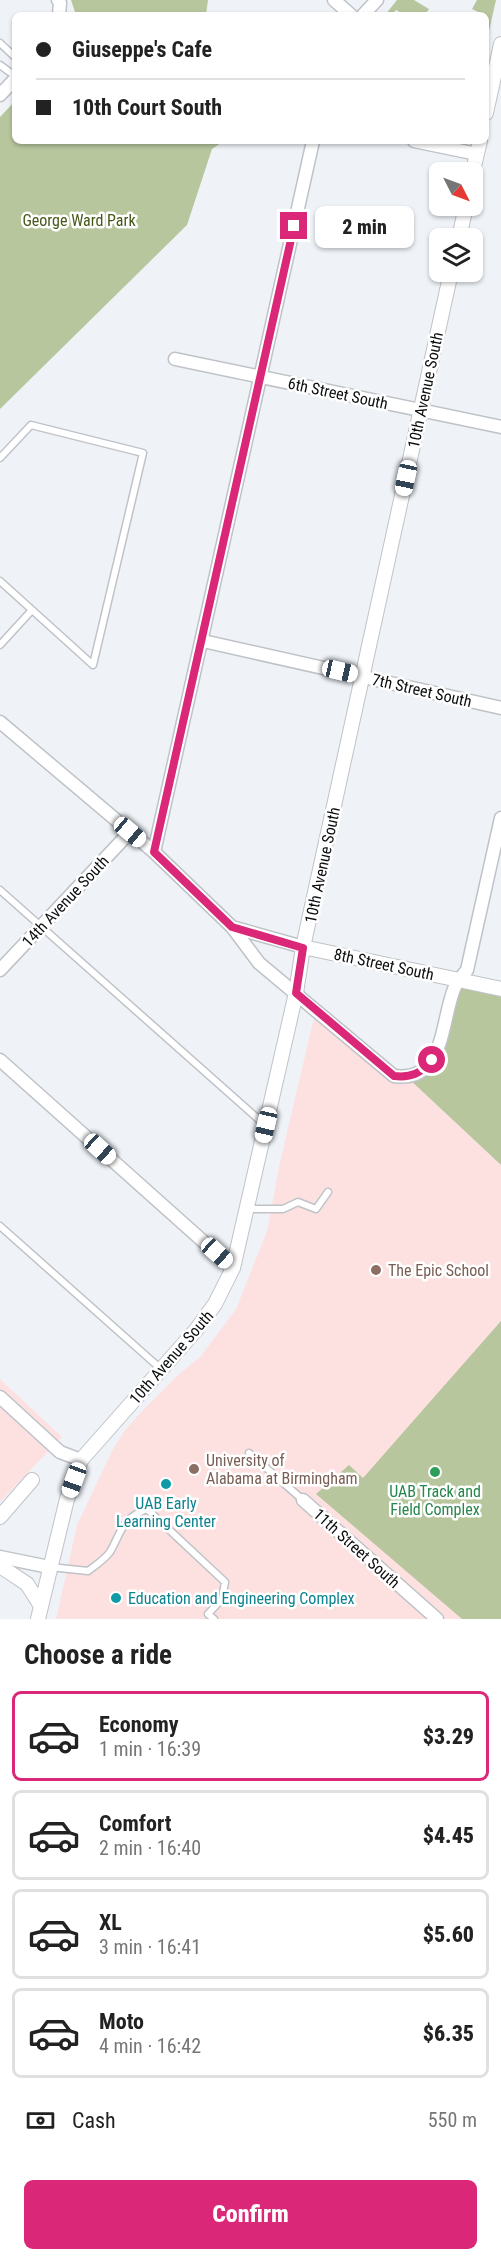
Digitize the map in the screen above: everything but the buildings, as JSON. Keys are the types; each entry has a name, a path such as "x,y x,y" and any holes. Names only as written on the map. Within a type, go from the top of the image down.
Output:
{"street":[{"path":"334,0 348,12"},
{"path":"366,12 377,0"},
{"path":"489,99 501,44"},
{"path":"0,95 12,81"},
{"path":"154,852 312,144"},
{"path":"446,144 479,147 475,162"},
{"name":"10th Avenue South","path":"40,1613 67,1499 81,1460 196,1330 215,1304 233,1268 296,993 303,948 449,282"},
{"name":"6th Street South","path":"175,359 501,428"},
{"name":"7th Street South","path":"203,641 501,708"},
{"path":"0,722 154,852 232,927 259,963 394,1076 408,1078 426,1067 437,1052 454,988 467,970 501,818"},
{"name":"14th Avenue South","path":"0,970 130,832"},
{"name":"8th Street South","path":"232,927 303,948 501,989"},
{"path":"0,1060 233,1268"},
{"path":"0,1397 60,1452 81,1460"},
{"path":"0,1517 32,1480"},
{"name":"11th Street South","path":"303,1500 436,1619"},
{"path":"0,1557 50,1567"},
{"path":"0,1566 27,1584 40,1613"}],"lane":[{"path":"0,44 12,54"},
{"path":"0,65 12,75"},
{"path":"0,458 31,425 143,453 93,664 0,581"},
{"path":"0,645 32,610"},
{"path":"0,890 266,1125"},
{"path":"247,1209 283,1209 298,1202 316,1209 328,1192"},
{"path":"0,1226 161,1369"},
{"name":"11th Street South","path":"249,1453 303,1500"},
{"path":"50,1567 88,1571 109,1554 118,1533 133,1514 147,1509 225,1582 222,1599 208,1614 214,1619"}],"shaded area":[{"path":"316,1009 394,1076 408,1078 501,1165 501,1619 56,1619 77,1525 112,1451 125,1430 142,1411 178,1375 200,1357 236,1309 267,1231 280,1162"},
{"path":"0,1379 62,1437 0,1502"}],"green space":[{"path":"71,0 208,0 206,12 75,12"},
{"path":"397,0 414,0 429,9 427,12 396,10 387,12"},
{"path":"477,0 496,0 489,31 489,12 478,12 472,9"},
{"name":"George Ward Park","path":"12,104 12,144 220,144 212,149 187,225 0,409 0,117"},
{"path":"458,980 501,989 501,1165 408,1078 425,1067"},
{"name":"UAB Track and Field Complex","path":"501,1321 501,1619 462,1619 316,1494 349,1465 363,1478"}],"place":[{"name":"The Epic School","path":"376,1270"},
{"name":"University of Alabama at Birmingham","path":"194,1469"},
{"name":"UAB Track and Field Complex","path":"435,1472"},
{"name":"UAB Early Learning Center","path":"166,1484"},
{"name":"Education and Engineering Complex","path":"116,1598"}],"route":[{"path":"294,226 154,852 232,927 303,948 296,993 394,1076 408,1078 417,1074 432,1060"}]}
